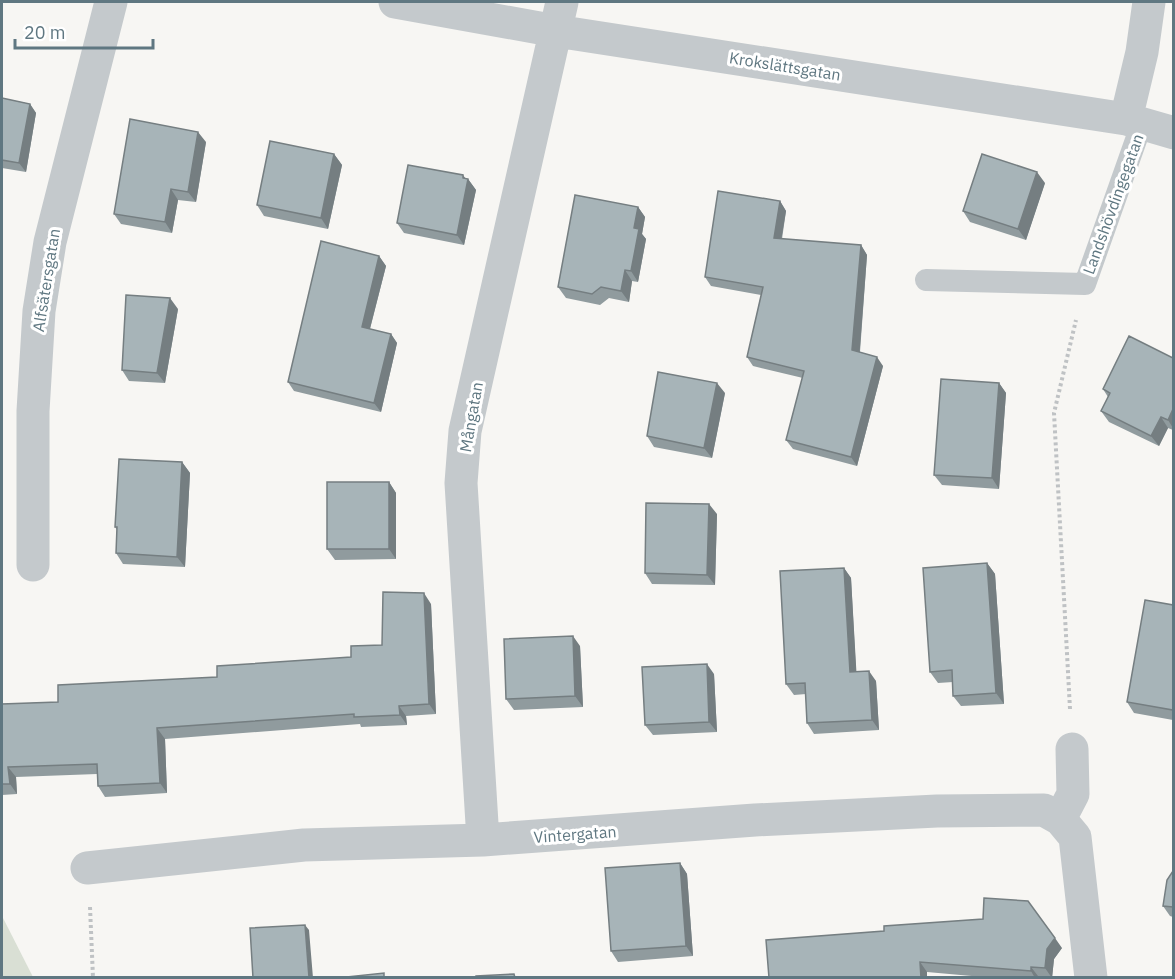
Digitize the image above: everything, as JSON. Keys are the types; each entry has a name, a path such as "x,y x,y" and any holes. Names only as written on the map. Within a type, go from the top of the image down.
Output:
{"street":[{"name":"Alfsätersgatan","path":"33,565 33,411 39,311 50,242 111,2"},
{"name":"Krokslättsgatan","path":"395,2 559,16 1134,121 1173,133"},
{"name":"Landshövdingegatan","path":"1134,121 1149,2"},
{"name":"Mångatan","path":"483,840 460,483 465,431 559,16"},
{"path":"1072,749 1073,794 1060,819 1075,837 1091,978"},
{"name":"Vintergatan","path":"87,867 304,845 483,840 754,820 937,811 1044,810 1060,819"}],"lane":[{"name":"Landshövdingegatan","path":"1085,284 1134,121"},
{"path":"926,280 1085,284"}],"path":[{"path":"1072,749 1054,413 1085,284"},
{"path":"87,867 93,978"}],"shaded area":[{"path":"2,916 33,977 2,977"}],"building":[{"path":"2,98 30,104 19,163 2,160"},
{"path":"130,119 198,132 188,192 171,189 165,222 114,214"},
{"path":"270,141 334,154 321,218 257,205"},
{"path":"982,154 1037,172 1018,229 963,211"},
{"path":"408,165 463,175 463,178 468,179 457,235 397,223"},
{"path":"718,191 780,201 774,238 861,245 852,350 877,357 851,457 786,440 804,371 747,357 763,287 705,277"},
{"path":"575,195 638,207 634,228 639,229 631,271 625,270 621,291 601,287 592,294 558,287"},
{"path":"321,241 379,256 362,327 391,334 374,403 288,382"},
{"path":"126,295 170,298 157,373 122,370"},
{"path":"1129,336 1173,358 1173,409 1168,420 1161,417 1151,436 1101,411 1110,393 1103,389"},
{"path":"658,372 717,383 704,448 647,436"},
{"path":"941,379 999,383 992,478 934,475"},
{"path":"119,459 182,462 177,557 116,553 117,527 115,527"},
{"path":"327,482 389,482 389,549 327,549"},
{"path":"646,503 709,504 707,575 645,573"},
{"path":"987,563 996,693 953,696 952,670 930,672 923,568"},
{"path":"844,568 850,672 869,671 872,720 807,723 805,683 786,684 780,571"},
{"path":"383,592 424,593 429,704 399,706 400,715 354,717 354,714 157,728 160,783 98,786 97,764 8,767 10,784 2,784 2,704 58,702 58,685 217,677 217,666 351,657 351,646 382,645"},
{"path":"1145,600 1173,605 1173,710 1127,702"},
{"path":"573,636 575,696 506,699 504,639"},
{"path":"707,664 709,722 645,725 642,667"},
{"path":"680,863 686,946 611,951 605,868"},
{"path":"1173,871 1173,907 1163,906 1167,880"},
{"path":"984,898 1028,901 1055,938 1047,949 1045,968 1031,967 1031,971 920,962 921,978 769,978 766,940 884,931 884,926 983,919"},
{"path":"305,925 309,978 253,978 250,928"},
{"path":"384,973 384,978 337,978"},
{"path":"514,974 515,978 476,978 476,976"}]}
